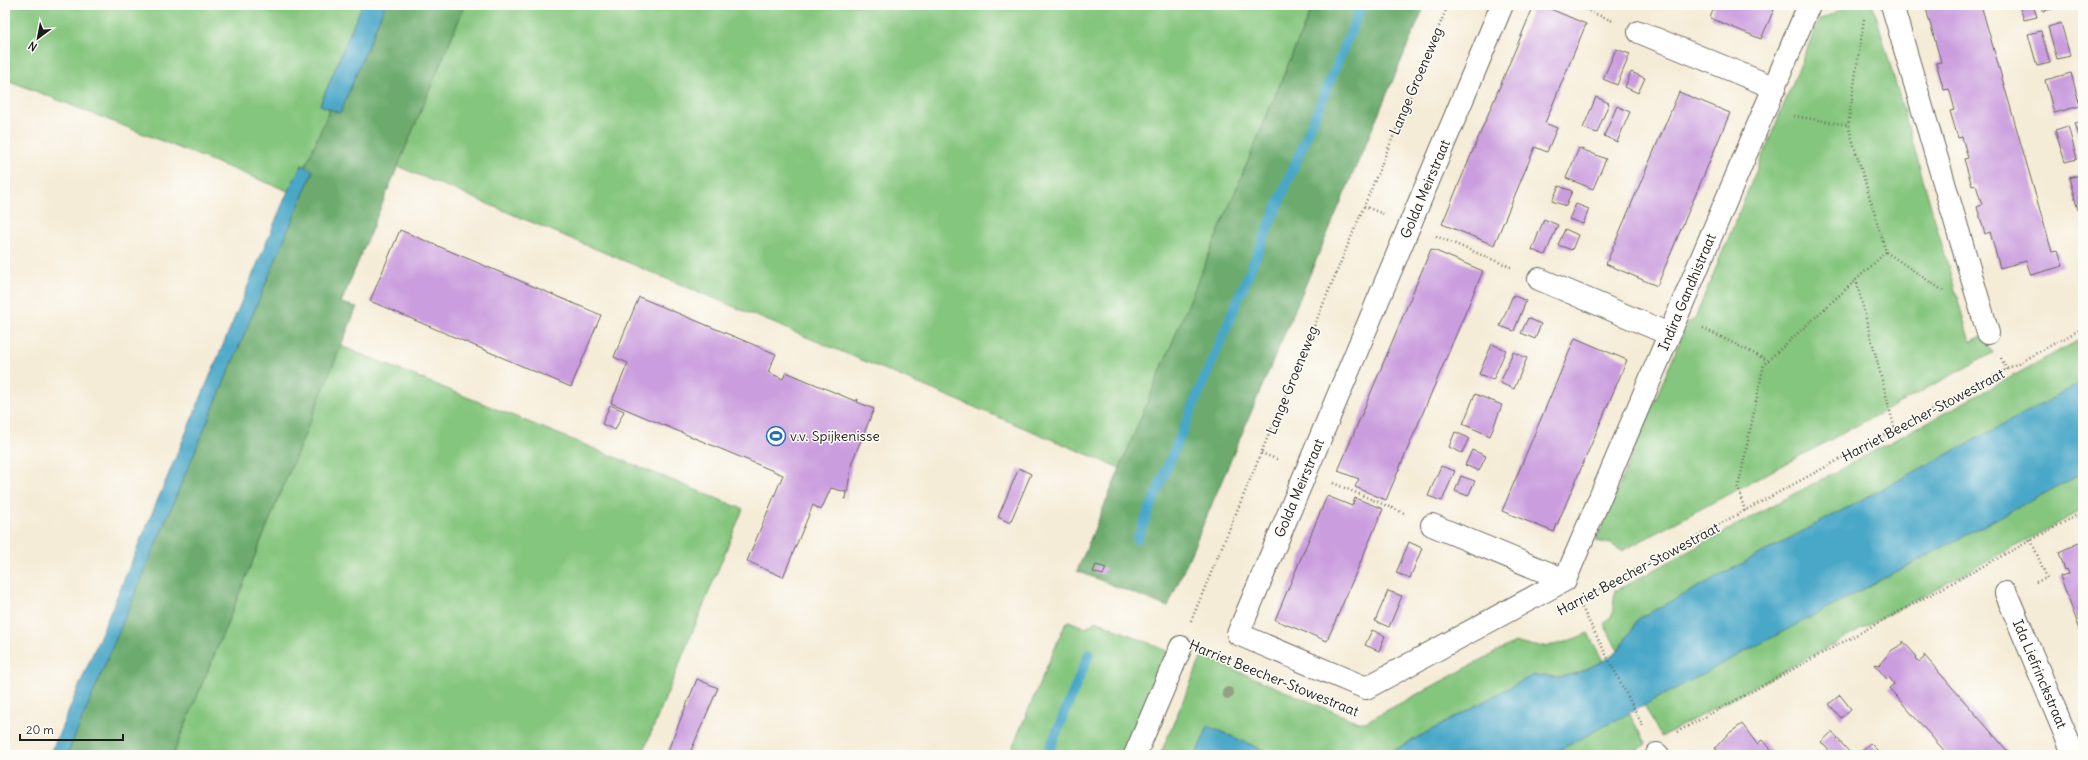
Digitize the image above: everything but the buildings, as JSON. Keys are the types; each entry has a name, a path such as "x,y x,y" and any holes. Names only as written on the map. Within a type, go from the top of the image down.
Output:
{"street":[{"name":"Golda Meirstraat","path":"1502,5 1238,634 1366,688 1565,580"},
{"name":"Indira Gandhistraat","path":"1565,580 1672,324 1775,88 1809,5"},
{"path":"1892,5 1986,325"},
{"path":"1639,32 1775,88"},
{"path":"1539,279 1672,324"},
{"path":"1432,525 1565,580"},
{"name":"Ida Liefrinckstraat","path":"2006,593 2074,755"},
{"path":"1135,755 1181,647"}],"path":[{"name":"Lange Groeneweg","path":"1181,647 1448,5"},
{"path":"1574,5 1639,32"},
{"path":"1865,11 1848,125 1886,252 1986,325"},
{"path":"1765,111 1848,125"},
{"path":"1364,206 1539,279"},
{"path":"1745,511 1738,488 1764,364 1886,252"},
{"path":"1856,280 1895,430"},
{"path":"1672,324 1767,360"},
{"name":"Harriet Beecher-Stowestraat","path":"1586,597 2083,328"},
{"path":"1262,453 1432,525"},
{"path":"1674,734 2083,512"},
{"path":"2006,593 2048,578 2031,540"},
{"path":"1579,601 1646,732"}],"green space":[{"path":"5,5 362,5 320,105 330,109 305,167 302,166 288,191 5,79"},
{"path":"385,5 465,5 341,303 357,307 173,755 67,755 313,171 305,167 330,109 340,113"},
{"path":"465,5 1313,5 1120,468 397,166"},
{"path":"1313,5 1425,5 1168,607 1077,571"},
{"path":"1851,5 1873,5 1970,342 1984,335 1993,353 1622,551 1611,544 1596,541 1687,324 1695,318 1819,20"},
{"path":"2083,338 2083,382 1638,619 1618,651 1604,624 1612,615 1615,591"},
{"path":"341,346 743,509 642,755 173,755"},
{"path":"2083,473 2083,510 1661,737 1644,705"},
{"path":"1069,621 1086,628 1096,621 1168,651 1125,755 1009,755 1065,624"},
{"path":"1588,633 1603,661 1570,675 1533,675 1385,755 1274,755 1208,726 1196,755 1160,755 1202,656 1358,722 1365,722 1515,642 1534,646 1552,645"},
{"path":"1629,713 1646,745 1628,755 1550,755"}],"water":[{"path":"362,5 385,5 340,113 320,105"},
{"path":"302,165 313,171 67,755 50,755 288,191"},
{"path":"2083,382 2083,473 1550,755 1385,755 1533,675 1557,678 1578,673 1603,661 1618,651 1638,619"},
{"path":"1208,726 1274,755 1196,755"}],"waterway":[{"path":"1137,539 1362,5"},
{"path":"1047,755 1089,654"}],"place":[{"name":"v.v. Spijkenisse","path":"776,436"}]}
